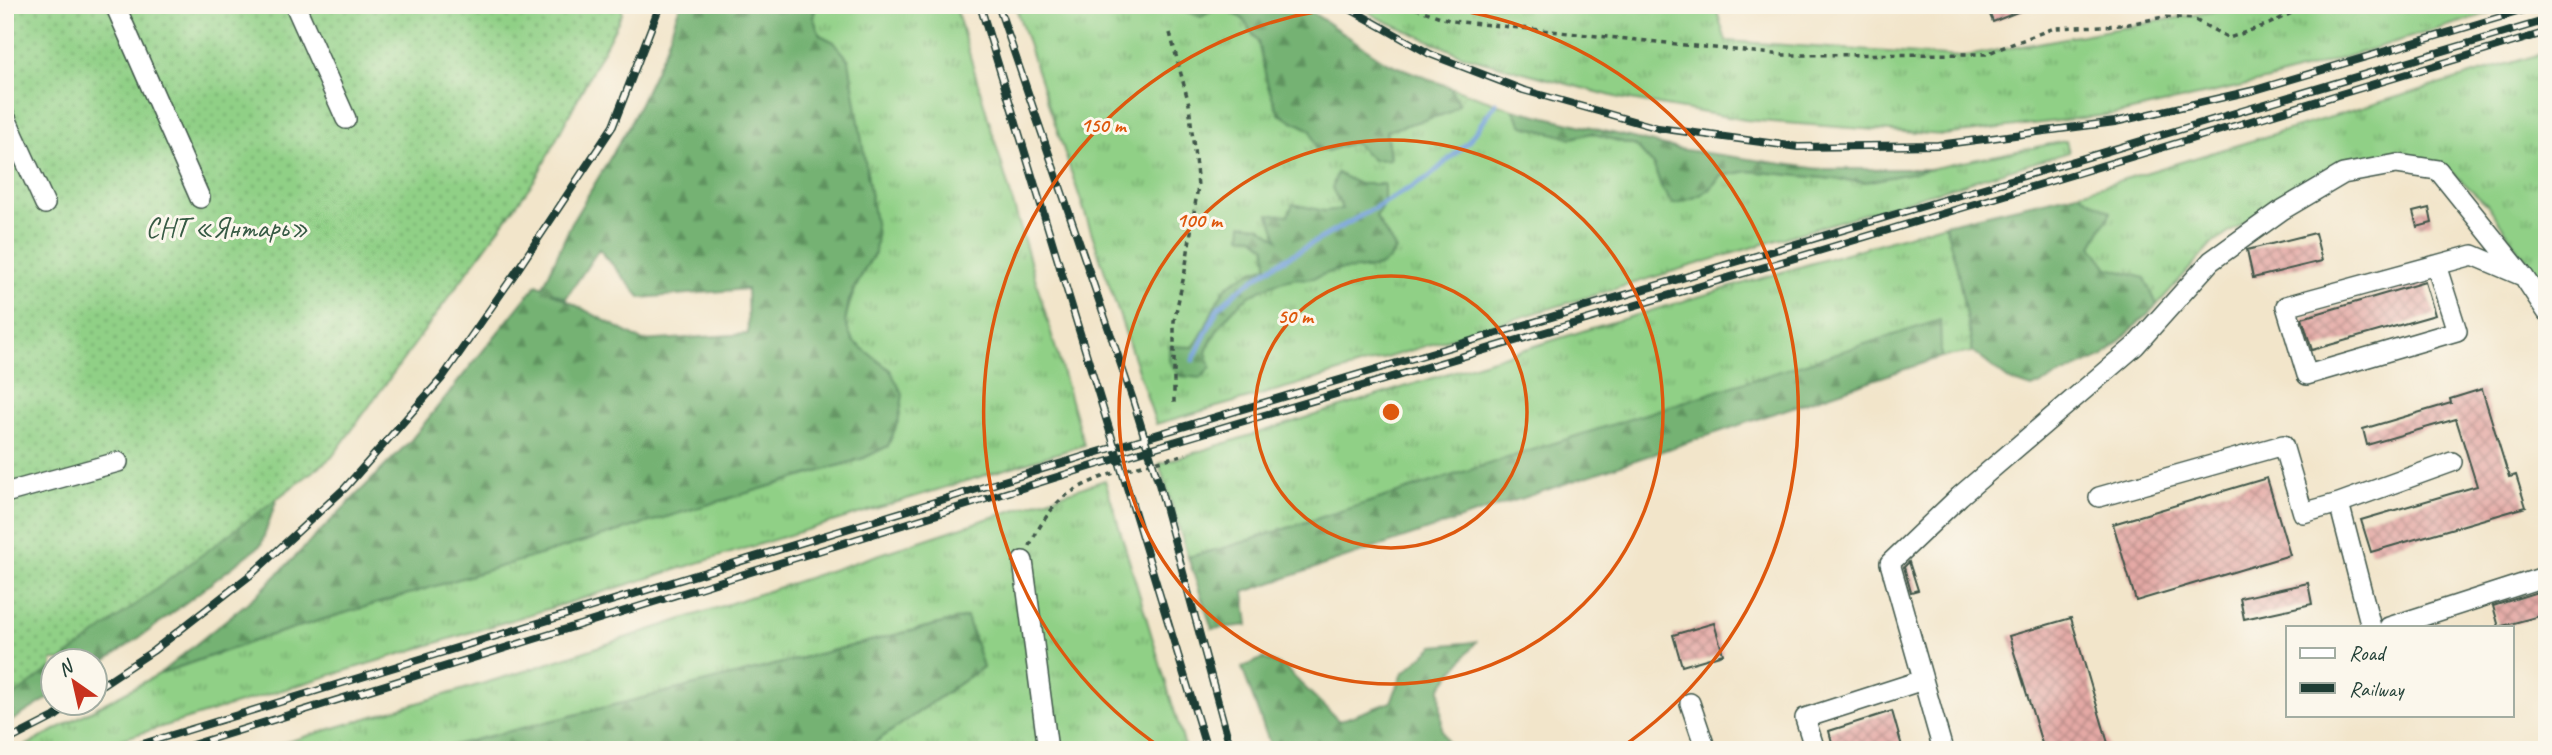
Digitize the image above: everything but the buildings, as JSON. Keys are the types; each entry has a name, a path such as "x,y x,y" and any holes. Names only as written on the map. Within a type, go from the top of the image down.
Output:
{"lane":[{"path":"115,5 200,198"},
{"path":"295,5 346,119"},
{"path":"5,116 45,204"},
{"path":"1943,750 1890,563 1960,496 2135,346 2211,261 2281,210 2343,174 2397,164 2438,170 2524,276 2547,312"},
{"path":"2436,264 2457,331 2307,375 2286,306 2436,264 2473,255 2524,276"},
{"path":"2099,497 2283,444 2303,513 2339,503 2452,462"},
{"path":"5,493 118,462"},
{"path":"2339,503 2371,626"},
{"path":"1023,561 1048,750"},
{"path":"2392,626 2547,576"},
{"path":"1815,750 1805,718 1923,680"},
{"path":"1690,703 1706,750"}],"path":[{"path":"1406,5 1452,21 1783,55 1986,54 2054,28 2124,25 2163,17 2193,19 2229,38 2269,24 2308,5"},
{"path":"2539,5 2547,31"},
{"path":"1170,33 1189,104 1198,186 1174,321 1174,403"},
{"path":"1023,561 1034,536 1062,498 1105,476 1186,454"}],"green space":[{"name":"СНТ «Янтарь»","path":"5,5 622,5 622,14 536,178 332,457 81,646 38,646 38,678 5,703"},
{"path":"680,5 817,5 813,17 820,35 834,42 849,60 877,235 875,252 849,301 845,322 853,341 890,370 903,395 899,419 888,446 864,458 268,636 159,674 258,594 411,440 537,284 543,287 572,222 629,126 664,52","holes":["599,249 641,298 747,289 748,334 643,341 551,292 566,298"]},
{"path":"817,5 955,5 1084,445 86,750 18,750 81,716 108,716 108,701 159,674 268,636 864,458 888,446 845,322 857,286 875,253 834,42 820,35 813,16"},
{"path":"1015,5 1183,5 1184,10 1221,7 1242,18 1258,42 1268,86 1279,114 1311,130 1327,151 1354,142 1373,160 1390,158 1386,131 1459,104 1450,87 1513,109 1523,126 1572,138 1591,133 1636,146 1654,166 1662,189 1710,190 1720,176 1749,171 1865,182 2066,141 2069,152 1296,385 1156,424"},
{"path":"1183,5 1301,5 1386,62 1450,87 1459,104 1448,113 1386,131 1390,159 1373,160 1354,142 1327,151 1316,149 1311,130 1279,114 1268,86 1258,42 1242,18 1221,7 1201,17 1183,10"},
{"path":"1359,5 1715,5 1726,41 1961,57 2248,5 2517,5 2273,79 2123,113 1943,135 1746,120 1619,98 1464,56 1376,17"},
{"path":"2547,52 2547,293 2487,204 2447,168 2405,154 2338,169 2260,212 2212,244 2157,305 2145,278 2108,268 2092,246 2111,212 2078,193"},
{"path":"1513,109 1678,149 1819,169 1932,169 1865,182 1749,171 1720,176 1700,195 1673,204 1662,189 1654,166 1636,146 1591,133 1572,138 1523,126"},
{"path":"1337,173 1359,184 1384,184 1384,202 1376,217 1396,250 1390,258 1383,264 1368,269 1334,271 1311,279 1297,278 1276,283 1250,296 1230,314 1213,338 1206,352 1211,367 1201,378 1180,376 1169,361 1169,346 1193,347 1226,288 1251,272 1267,266 1266,247 1254,237 1241,236 1242,224 1260,226 1278,239 1269,214 1288,215 1293,204 1324,211 1342,209 1332,188"},
{"path":"2078,193 2111,212 2092,246 2108,268 2145,278 2157,305 2104,356 2032,388 2009,380 1973,352 1957,268 1945,224"},
{"path":"1945,224 1957,268 1973,352 1941,357 1940,321 1228,547 1188,557 1159,464 1589,329"},
{"path":"1940,320 1941,357 1244,592 1248,625 1212,629 1188,557 1228,547"},
{"path":"1105,480 1186,750 864,750 983,667 967,617 434,750 260,750 525,671"},
{"path":"282,484 261,545 108,659 108,646 42,646"},
{"path":"967,617 983,667 864,750 434,750"},
{"path":"1476,642 1440,689 1442,730 1451,750 1272,750 1242,668 1263,658 1285,668 1339,721 1391,702 1403,673 1434,646"},
{"path":"38,649 38,705 5,725 5,671"}],"waterway":[{"path":"1193,360 1218,308 1241,288 1276,264 1429,177 1468,142 1496,103"}],"railway":[{"path":"108,681 153,651 253,573 345,488 442,378 613,126 660,5"},
{"path":"980,5 1207,750"},
{"path":"998,5 1133,400 1159,484 1231,750"},
{"path":"1343,5 1430,54 1523,90 1658,128 1798,147 1938,145 2115,122 2255,90 2541,5"},
{"path":"123,750 1095,453 2547,20"},
{"path":"176,750 1099,464 2547,32"},
{"path":"5,742 55,716"}]}
